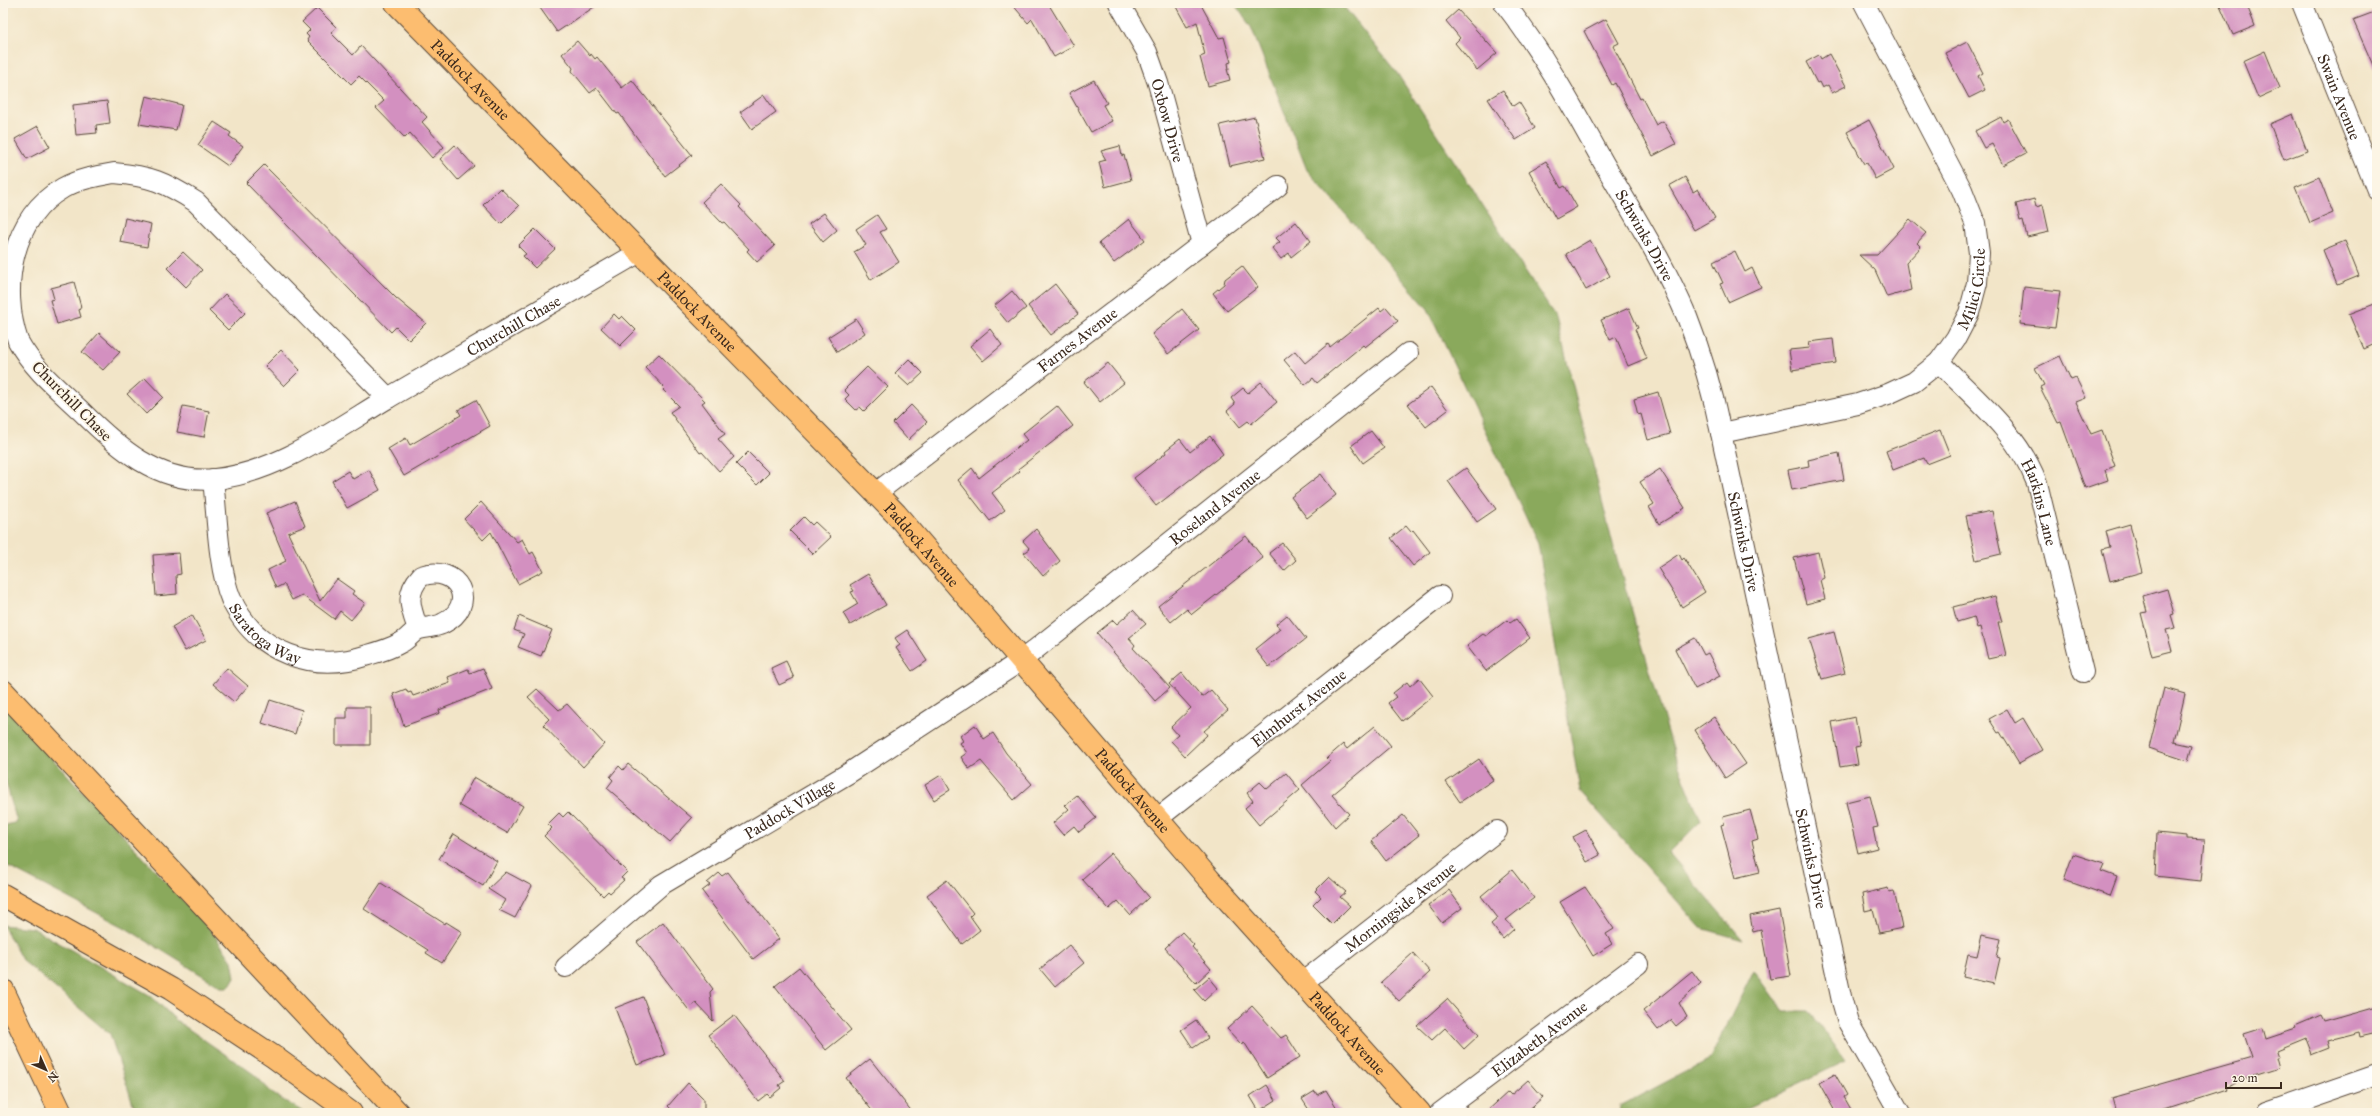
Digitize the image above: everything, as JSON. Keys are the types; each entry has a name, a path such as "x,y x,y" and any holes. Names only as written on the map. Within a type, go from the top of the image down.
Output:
{"main road":[{"name":"Paddock Avenue","path":"396,3 481,88 638,253 876,493 920,541 1157,819 1302,983 1420,1113"},
{"path":"3,691 398,1113"},
{"path":"3,895 171,989 274,1057 351,1113"},
{"path":"3,990 61,1113"}],"street":[{"name":"Oxbow Drive","path":"1119,3 1147,52 1158,83 1202,244"},
{"name":"Schwinks Drive","path":"1504,3 1540,54 1565,94 1668,278 1700,354 1712,392 1722,433 1842,1001 1848,1022 1900,1113"},
{"name":"Milici Circle","path":"1722,433 1858,404 1888,394 1914,382 1939,362 1956,338 1969,313 1977,283 1979,254 1975,223 1962,190 1864,3"},
{"name":"Swain Avenue","path":"2302,3 2377,190"},
{"name":"Churchill Chase","path":"388,398 196,202 171,186 144,176 114,173 87,178 63,188 39,206 21,229 9,254 4,284 8,315 17,340 34,366 110,440 132,457 156,469 184,477 213,479 243,475 272,464 388,398 638,253"},
{"name":"Farnes Avenue","path":"876,493 1278,186"},
{"name":"Roseland Avenue","path":"1022,660 1408,353"},
{"name":"Harkins Lane","path":"1939,362 2005,429 2030,465 2037,483 2083,672"},
{"name":"Saratoga Way","path":"213,479 224,573 231,599 244,621 261,638 282,653 308,661 337,663 368,656 402,642 418,629"},
{"name":"Elmhurst Avenue","path":"1157,819 1440,596"},
{"name":"Paddock Village","path":"566,967 661,885 849,773 1022,660"},
{"name":"Morningside Avenue","path":"1302,983 1497,831"},
{"name":"Elizabeth Avenue","path":"1440,1113 1638,964"},
{"path":"2267,1113 2377,1076"}],"green space":[{"path":"1234,3 1341,3 1397,73 1556,318 1617,560 1676,759 1701,821 1669,853 1743,940 1701,928 1580,791 1538,543 1428,309 1307,170 1251,27"},
{"path":"3,705 213,933 232,961 235,977 229,987 221,987 124,927 3,864 3,826 17,822 3,772"},
{"path":"3,925 33,928 151,996 177,1021 255,1075 273,1094 305,1113 136,1113 110,1034 22,960"},
{"path":"1754,970 1783,1011 1809,1011 1846,1061 1739,1112 1619,1113 1620,1106 1710,1059"}],"building":[{"path":"548,3 600,3 557,32 540,8"},
{"path":"1011,3 1052,3 1049,5 1074,46 1054,57 1032,19 1028,23"},
{"path":"1174,3 1200,3 1219,38 1224,37 1231,62 1228,63 1229,69 1227,69 1230,80 1208,86 1200,57 1205,55 1197,22 1187,27"},
{"path":"2219,3 2246,3 2255,26 2233,35"},
{"path":"317,8 336,27 331,33 353,55 361,46 427,117 422,122 444,147 432,158 410,133 405,138 376,108 384,101 359,76 351,84 307,40 309,37 306,34 310,30 302,22"},
{"path":"1458,10 1497,53 1477,70 1455,43 1460,38 1446,21"},
{"path":"2377,11 2377,72 2376,72 2353,20"},
{"path":"1606,19 1619,43 1613,46 1640,99 1642,98 1656,125 1663,121 1676,144 1653,156 1615,83 1612,85 1584,31"},
{"path":"577,41 590,56 591,54 595,59 597,57 622,88 632,80 692,155 665,176 619,113 617,114 597,88 590,93 572,71 573,68 562,54"},
{"path":"1967,42 1983,73 1978,76 1985,90 1969,98 1945,53"},
{"path":"2265,51 2280,88 2258,98 2243,61"},
{"path":"1829,54 1846,86 1832,93 1828,85 1822,88 1819,82 1817,83 1806,62 1819,55 1821,59"},
{"path":"1094,80 1107,103 1103,105 1112,121 1091,132 1069,93"},
{"path":"1503,90 1513,106 1519,102 1535,128 1516,140 1488,99"},
{"path":"764,95 776,112 752,129 740,112"},
{"path":"146,96 182,105 176,130 139,124"},
{"path":"107,101 110,123 96,125 97,133 76,135 73,105"},
{"path":"2293,114 2307,151 2284,160 2270,124"},
{"path":"1255,117 1265,158 1230,166 1220,125"},
{"path":"2001,117 2003,122 2008,119 2026,153 2003,165 1992,144 1984,148 1975,131"},
{"path":"1869,120 1894,169 1875,179 1867,163 1864,164 1847,132"},
{"path":"214,122 231,133 229,136 243,146 228,166 198,145"},
{"path":"38,126 50,147 27,159 15,139"},
{"path":"455,145 474,166 458,180 440,159"},
{"path":"1120,146 1131,180 1105,187 1099,162 1106,160 1101,151"},
{"path":"1546,161 1561,188 1565,186 1577,207 1556,219 1529,171"},
{"path":"264,165 396,298 426,323 409,340 396,327 391,332 246,183"},
{"path":"1685,177 1693,192 1698,189 1715,218 1694,230 1669,186"},
{"path":"2319,177 2333,213 2310,223 2295,187"},
{"path":"721,184 741,205 739,207 775,246 757,262 747,251 749,249 724,222 722,223 702,202"},
{"path":"500,188 519,206 501,224 483,205"},
{"path":"2034,199 2036,207 2043,205 2049,232 2027,237 2023,220 2020,221 2016,204"},
{"path":"824,213 837,230 823,242 809,224"},
{"path":"877,215 886,229 880,232 899,262 871,280 854,252 866,245 856,229"},
{"path":"125,218 151,224 147,247 120,242"},
{"path":"1129,219 1145,240 1114,263 1099,243"},
{"path":"1910,219 1926,233 1917,243 1921,247 1906,263 1911,290 1887,297 1875,270 1859,255 1877,255"},
{"path":"1296,222 1311,241 1291,257 1289,253 1281,259 1272,248 1280,242 1276,238"},
{"path":"535,229 555,249 535,268 523,256 526,254 518,246"},
{"path":"1590,240 1610,276 1586,290 1566,254"},
{"path":"2345,241 2359,276 2337,285 2323,250"},
{"path":"1735,251 1745,272 1752,268 1761,287 1728,302 1720,284 1723,283 1713,262"},
{"path":"183,252 202,270 186,287 167,268"},
{"path":"1242,266 1258,287 1227,311 1213,293 1224,284 1225,279"},
{"path":"74,282 81,307 79,310 81,317 57,324 50,300 54,299 51,288"},
{"path":"1055,284 1078,314 1051,335 1028,306"},
{"path":"2024,287 2060,291 2055,328 2020,324"},
{"path":"1012,291 1026,308 1008,323 994,306"},
{"path":"225,294 245,313 228,330 209,311"},
{"path":"2377,303 2377,343 2364,349 2349,314"},
{"path":"1386,307 1398,321 1365,347 1363,345 1317,383 1313,378 1305,385 1284,360 1295,351 1305,363 1328,344 1330,347 1379,308 1381,311"},
{"path":"1629,308 1638,328 1635,329 1647,358 1628,366 1616,337 1610,340 1601,320"},
{"path":"1182,309 1199,330 1168,354 1152,334"},
{"path":"614,314 619,319 622,316 636,330 620,346 601,328"},
{"path":"856,319 865,333 837,352 828,337"},
{"path":"990,329 1002,345 983,361 970,346"},
{"path":"99,333 120,352 103,370 82,352"},
{"path":"1833,339 1836,363 1792,370 1789,350 1810,348 1809,342"},
{"path":"281,350 300,370 284,386 265,366"},
{"path":"659,354 705,401 702,403 725,434 718,439 734,457 719,471 702,452 700,453 670,412 679,406 663,390 665,388 645,367"},
{"path":"2060,356 2071,380 2076,378 2086,398 2076,402 2091,434 2102,430 2115,466 2105,470 2108,480 2085,488 2061,422 2058,423 2040,387 2044,385 2035,368"},
{"path":"909,359 923,373 909,386 895,373"},
{"path":"1108,363 1124,383 1100,402 1084,382"},
{"path":"867,367 888,387 864,411 860,407 856,410 845,399 849,395 844,390"},
{"path":"145,378 163,397 146,414 127,394"},
{"path":"1261,382 1277,402 1251,424 1248,421 1240,427 1227,411 1235,404 1231,398 1243,388 1248,393"},
{"path":"1431,387 1448,410 1426,427 1408,404"},
{"path":"1658,392 1670,434 1648,440 1641,414 1638,415 1634,399"},
{"path":"476,400 490,426 404,476 388,449 406,438 410,445 461,415 458,410"},
{"path":"911,405 927,422 908,440 893,423"},
{"path":"183,406 209,411 204,437 177,432"},
{"path":"1057,406 1073,426 1018,469 1020,471 992,493 1005,510 990,521 958,480 972,468 979,478 1027,440 1022,434"},
{"path":"1940,430 1950,455 1927,464 1924,458 1893,470 1886,451"},
{"path":"1371,431 1384,448 1363,463 1351,446"},
{"path":"1210,436 1223,454 1156,506 1134,478 1166,453 1165,451 1180,439 1190,452"},
{"path":"748,452 769,473 757,485 736,464"},
{"path":"1839,453 1844,480 1792,490 1788,470 1809,466 1808,460"},
{"path":"1466,468 1496,509 1477,522 1448,481"},
{"path":"1660,469 1685,508 1659,524 1649,507 1654,504 1640,482"},
{"path":"369,470 380,490 347,508 332,481 348,471 353,479"},
{"path":"1321,474 1336,495 1307,518 1291,497"},
{"path":"295,501 305,526 288,533 320,601 337,579 354,591 352,594 365,603 351,620 340,611 334,619 302,595 292,600 284,584 276,588 268,570 286,561 266,513"},
{"path":"481,502 517,542 522,539 530,554 533,552 543,571 518,584 491,532 483,540 464,519"},
{"path":"1992,511 2001,554 1976,560 1966,516"},
{"path":"804,517 812,525 815,522 831,537 813,554 790,531"},
{"path":"2130,524 2142,572 2110,581 2102,549 2110,547 2106,531"},
{"path":"1406,526 1411,532 1413,530 1430,552 1413,566 1391,538"},
{"path":"1036,529 1060,561 1043,576 1024,553 1030,549 1023,541"},
{"path":"1246,536 1263,558 1192,614 1187,609 1171,622 1158,606"},
{"path":"1282,543 1296,560 1284,571 1269,553"},
{"path":"1818,552 1824,578 1820,580 1825,599 1806,604 1794,558"},
{"path":"179,553 181,574 176,575 177,594 156,596 153,555"},
{"path":"1679,554 1682,560 1684,558 1705,592 1682,607 1658,568"},
{"path":"868,574 886,605 850,625 843,613 858,604 851,592 854,591 850,585"},
{"path":"2167,589 2174,614 2171,615 2175,628 2166,630 2172,651 2152,656 2141,613 2147,612 2143,596"},
{"path":"1995,596 2002,622 1998,622 2006,655 1988,659 1980,627 1977,628 1974,617 1957,622 1953,607"},
{"path":"1133,610 1146,624 1129,638 1135,645 1133,648 1170,688 1155,701 1097,633 1113,620 1117,624"},
{"path":"192,615 206,640 185,651 172,627"},
{"path":"1287,615 1306,639 1269,667 1255,649 1280,629 1276,624"},
{"path":"519,616 552,630 541,656 518,647 524,634 514,630"},
{"path":"1516,619 1530,638 1486,671 1467,646 1483,634 1486,636 1507,620 1510,623"},
{"path":"907,630 927,661 912,671 896,648 900,645 895,638"},
{"path":"1834,632 1845,673 1822,679 1809,639"},
{"path":"1695,638 1704,655 1708,653 1720,676 1695,689 1675,649"},
{"path":"786,661 794,678 779,685 771,668"},
{"path":"227,668 248,686 234,702 213,684"},
{"path":"483,668 492,689 439,710 440,713 404,726 393,694 406,689 408,693 411,692 413,696 450,683 448,677 468,669 470,673"},
{"path":"1182,673 1202,697 1211,690 1228,710 1204,731 1207,735 1185,756 1171,741 1178,735 1171,727 1191,708 1169,684"},
{"path":"1419,678 1433,696 1402,721 1388,703 1396,697 1393,693 1407,682 1410,686"},
{"path":"2164,688 2185,694 2174,742 2192,746 2188,761 2149,748"},
{"path":"537,689 559,710 567,704 604,744 583,767 543,725 549,719 528,697"},
{"path":"270,700 302,710 295,734 262,723"},
{"path":"347,707 370,707 370,745 336,745 336,718 347,718"},
{"path":"2007,709 2015,723 2023,718 2042,750 2019,763 2000,732 1998,733 1989,719"},
{"path":"1714,717 1746,764 1725,778 1695,730"},
{"path":"1855,717 1860,746 1855,747 1858,764 1840,767 1832,722"},
{"path":"975,725 984,739 993,733 1006,753 1032,784 1014,800 981,761 969,769 961,757 967,753 960,743 963,741 960,736"},
{"path":"1375,726 1391,746 1332,795 1349,814 1335,827 1302,785 1330,761 1327,758 1343,744 1347,749"},
{"path":"1479,759 1493,780 1460,802 1446,782"},
{"path":"628,764 692,818 670,842 607,788 613,780 610,777 619,766 623,770"},
{"path":"1286,773 1300,790 1259,825 1245,808 1253,801 1247,793 1260,782 1267,789"},
{"path":"941,775 950,790 934,800 925,785"},
{"path":"474,777 523,806 507,833 459,805"},
{"path":"1077,795 1096,818 1079,832 1074,826 1063,835 1053,823 1069,809 1065,805"},
{"path":"1870,796 1878,827 1873,828 1877,848 1858,853 1846,802"},
{"path":"1750,810 1758,839 1752,841 1760,872 1735,878 1721,825 1724,824 1723,817"},
{"path":"568,812 627,872 621,878 624,880 610,893 608,891 603,896 544,836 552,828 548,824 559,813 563,817"},
{"path":"1403,815 1419,835 1386,861 1371,841"},
{"path":"1586,830 1600,855 1587,862 1573,837"},
{"path":"2157,833 2187,836 2187,839 2205,840 2201,881 2155,876"},
{"path":"454,834 497,861 483,886 439,859"},
{"path":"1111,853 1149,897 1130,915 1118,901 1109,909 1082,879"},
{"path":"2073,854 2104,864 2101,871 2117,877 2110,896 2064,880"},
{"path":"1512,870 1534,898 1506,920 1514,929 1503,939 1491,924 1498,918 1481,896"},
{"path":"506,872 532,886 515,918 499,910 505,900 488,889"},
{"path":"728,872 779,939 753,959 702,891 710,885 707,883 719,873 722,876"},
{"path":"1329,877 1346,892 1340,897 1350,906 1332,924 1313,905 1321,897 1315,891"},
{"path":"947,880 973,913 970,916 980,930 962,944 927,895"},
{"path":"381,883 445,924 446,922 462,932 442,963 426,953 428,950 364,909"},
{"path":"1585,887 1614,929 1606,934 1612,944 1593,956 1560,902"},
{"path":"1888,888 1889,892 1894,891 1902,928 1879,933 1873,909 1865,911 1862,894"},
{"path":"1449,890 1462,908 1442,923 1428,905"},
{"path":"1779,910 1791,976 1770,979 1761,930 1753,932 1750,916"},
{"path":"663,922 713,989 710,992 713,1021 696,1003 688,1009 637,942"},
{"path":"1182,932 1194,945 1192,947 1211,969 1196,983 1165,948"},
{"path":"1982,935 2001,939 1997,957 2000,958 1994,984 1963,977 1968,954 1977,956"},
{"path":"1069,945 1084,963 1055,987 1040,969"},
{"path":"1413,953 1430,972 1399,1001 1381,982"},
{"path":"799,967 851,1030 826,1050 775,986"},
{"path":"1692,971 1701,983 1679,1003 1687,1017 1676,1026 1671,1020 1658,1030 1643,1011"},
{"path":"1209,977 1218,988 1204,1001 1194,990"},
{"path":"643,997 665,1055 637,1065 615,1008"},
{"path":"1447,999 1479,1035 1464,1049 1445,1028 1432,1040 1417,1026"},
{"path":"1252,1006 1281,1038 1286,1035 1300,1057 1267,1078 1244,1042 1241,1044 1227,1029"},
{"path":"2377,1007 2377,1033 2360,1037 2359,1032 2328,1040 2330,1047 2312,1054 2306,1039 2277,1051 2279,1057 2276,1057 2279,1068 2238,1081 2225,1087 2226,1089 2151,1113 2115,1113 2111,1098 2252,1058 2244,1034 2263,1028 2266,1039 2296,1029 2295,1027 2321,1016 2324,1022"},
{"path":"734,1015 785,1081 779,1085 781,1088 770,1097 767,1094 758,1101 708,1035"},
{"path":"1196,1020 1208,1038 1193,1048 1181,1030"},
{"path":"870,1059 913,1113 874,1113 846,1078"},
{"path":"1835,1074 1847,1095 1844,1097 1853,1113 1836,1113 1819,1083"},
{"path":"1528,1080 1543,1097 1525,1113 1485,1113 1508,1092 1511,1095"},
{"path":"688,1083 704,1099 704,1113 675,1113 668,1106"},
{"path":"1267,1085 1276,1100 1259,1111 1250,1096"},
{"path":"1326,1090 1340,1113 1311,1113 1302,1099 1315,1091 1317,1095"}]}
